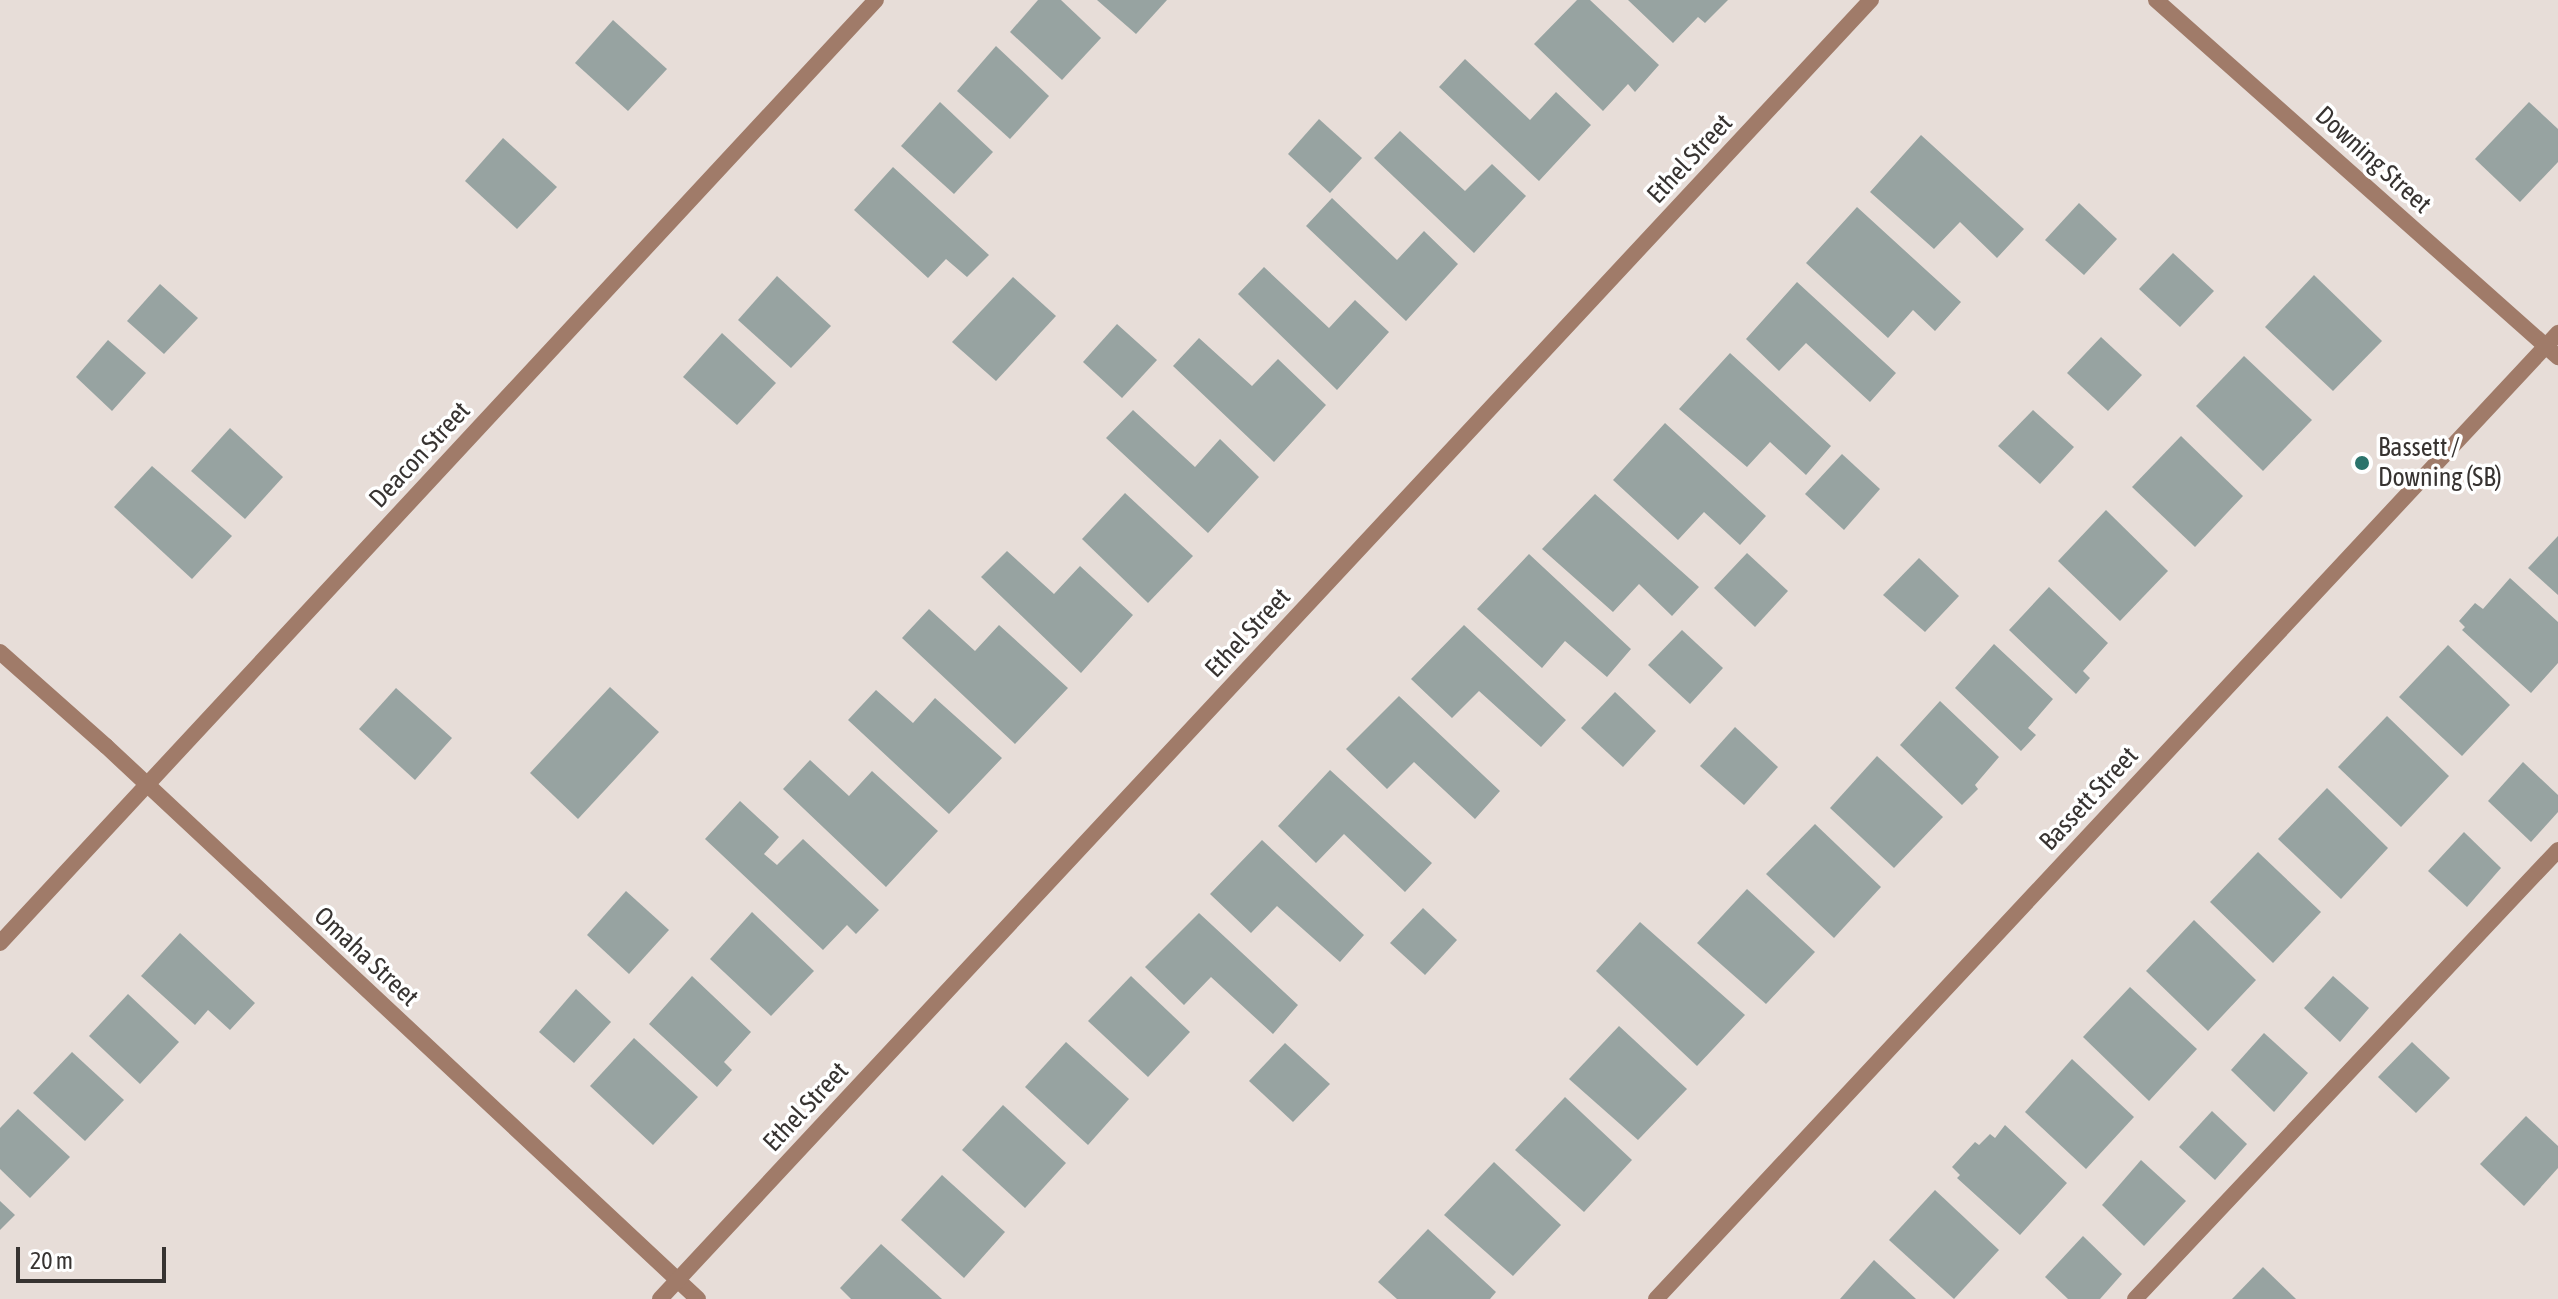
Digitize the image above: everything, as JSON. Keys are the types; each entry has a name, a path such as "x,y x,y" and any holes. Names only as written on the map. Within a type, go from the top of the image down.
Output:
{"street":[{"name":"Deacon Street","path":"0,943 876,0"},
{"name":"Ethel Street","path":"660,1299 1871,0"},
{"name":"Downing Street","path":"2156,0 2552,351"},
{"name":"Bassett Street","path":"1656,1299 2552,351 2558,333"},
{"name":"Omaha Street","path":"0,652 698,1299"},
{"path":"2135,1299 2558,850"}],"building":[{"path":"1038,0 1061,0 1101,38 1062,80 1010,32"},
{"path":"1097,0 1167,0 1136,34"},
{"path":"1577,0 1590,0 1659,65 1635,92 1628,84 1603,111 1534,44"},
{"path":"1628,0 1728,0 1705,23 1698,17 1673,43"},
{"path":"613,20 667,69 628,111 575,63"},
{"path":"996,46 1049,96 1010,139 957,91"},
{"path":"1465,59 1530,120 1556,92 1591,125 1539,181 1439,87"},
{"path":"940,102 993,152 954,194 901,146"},
{"path":"2529,102 2558,129 2558,162 2520,202 2475,159"},
{"path":"1319,119 1362,158 1330,193 1288,154"},
{"path":"1400,131 1465,191 1492,164 1526,196 1474,253 1374,158"},
{"path":"1921,135 2024,229 1997,258 1960,222 1934,249 1870,192"},
{"path":"503,138 557,187 517,229 465,181"},
{"path":"893,167 989,255 967,277 946,259 928,278 854,210"},
{"path":"1332,198 1397,260 1424,231 1458,264 1406,321 1306,226"},
{"path":"2079,203 2117,239 2084,275 2045,240"},
{"path":"1857,207 1961,302 1935,331 1913,310 1888,338 1806,263"},
{"path":"2173,253 2214,291 2180,327 2139,289"},
{"path":"1264,267 1329,328 1355,300 1389,332 1337,390 1238,294"},
{"path":"2314,275 2382,341 2333,391 2265,327"},
{"path":"777,276 831,326 791,368 738,320"},
{"path":"1013,277 1056,316 996,381 952,342"},
{"path":"1797,282 1896,373 1870,402 1806,343 1779,371 1746,339"},
{"path":"160,284 198,318 164,354 127,321"},
{"path":"1117,324 1157,360 1122,398 1083,362"},
{"path":"722,333 776,383 737,425 683,377"},
{"path":"2101,337 2142,375 2108,411 2067,373"},
{"path":"1199,338 1252,386 1278,359 1326,405 1274,462 1173,366"},
{"path":"108,340 146,373 112,411 76,377"},
{"path":"1730,353 1831,446 1806,475 1770,442 1747,467 1679,409"},
{"path":"2244,356 2312,420 2263,471 2196,406"},
{"path":"1133,410 1195,467 1220,439 1259,477 1208,533 1106,438"},
{"path":"2033,410 2074,447 2040,484 1998,446"},
{"path":"1665,423 1766,516 1740,545 1704,512 1678,540 1613,480"},
{"path":"230,428 283,477 245,519 191,471"},
{"path":"2181,436 2243,496 2195,547 2132,487"},
{"path":"1842,454 1880,489 1844,530 1805,494"},
{"path":"152,466 232,536 192,579 114,507"},
{"path":"1125,493 1193,556 1148,603 1082,539"},
{"path":"1595,494 1699,587 1672,616 1639,584 1613,612 1542,549"},
{"path":"2106,510 2168,571 2120,621 2058,561"},
{"path":"2558,536 2558,595 2528,568"},
{"path":"1007,551 1054,594 1080,566 1133,615 1081,673 981,577"},
{"path":"1747,553 1788,591 1755,627 1714,588"},
{"path":"1529,554 1631,649 1607,677 1565,641 1542,668 1477,609"},
{"path":"1919,558 1959,596 1925,632 1883,595"},
{"path":"2510,578 2558,622 2558,663 2531,693 2462,630 2465,627 2459,621 2475,603 2483,609"},
{"path":"2049,587 2108,643 2083,671 2090,678 2076,694 2009,630"},
{"path":"929,609 975,651 999,625 1068,688 1015,744 902,638"},
{"path":"1464,625 1566,720 1541,747 1479,691 1452,718 1411,679"},
{"path":"1682,630 1723,668 1690,704 1648,665"},
{"path":"1994,644 2053,699 2028,728 2036,735 2021,751 1955,688"},
{"path":"2448,645 2510,705 2462,756 2399,697"},
{"path":"610,687 659,732 578,819 530,773"},
{"path":"396,688 452,738 415,780 359,729"},
{"path":"876,690 913,723 935,698 1002,758 949,814 848,720"},
{"path":"1615,692 1656,731 1623,767 1581,728"},
{"path":"1399,696 1500,791 1475,819 1414,762 1387,789 1346,749"},
{"path":"1940,701 1999,757 1975,785 1978,789 1962,805 1900,745"},
{"path":"2387,716 2449,776 2401,827 2338,767"},
{"path":"1735,727 1778,767 1744,805 1700,766"},
{"path":"1877,756 1943,817 1894,868 1830,808"},
{"path":"810,760 849,796 872,771 938,831 886,887 783,789"},
{"path":"2523,762 2558,795 2558,812 2531,842 2488,801"},
{"path":"1330,770 1432,863 1405,892 1344,834 1316,863 1278,826"},
{"path":"2327,788 2388,848 2341,899 2278,839"},
{"path":"740,801 779,837 764,854 777,865 803,839 879,910 856,934 847,925 823,950 705,839"},
{"path":"1815,824 1881,887 1834,938 1766,874"},
{"path":"2464,832 2501,868 2467,907 2428,871"},
{"path":"1262,840 1364,935 1340,962 1277,906 1251,933 1210,894"},
{"path":"2258,852 2321,912 2273,963 2210,902"},
{"path":"1747,889 1815,952 1766,1004 1697,943"},
{"path":"626,891 669,930 629,974 587,935"},
{"path":"1423,908 1457,940 1425,975 1390,943"},
{"path":"752,912 814,971 771,1016 710,959"},
{"path":"1199,913 1298,1005 1273,1034 1211,977 1184,1005 1145,967"},
{"path":"2194,920 2256,980 2208,1031 2146,971"},
{"path":"1640,922 1745,1015 1697,1066 1596,971"},
{"path":"180,933 255,1003 230,1030 208,1010 195,1025 141,976"},
{"path":"692,976 751,1032 724,1062 732,1070 717,1087 649,1024"},
{"path":"1131,976 1190,1032 1148,1077 1088,1021"},
{"path":"2333,976 2369,1008 2340,1042 2304,1008"},
{"path":"2130,987 2197,1049 2149,1101 2083,1037"},
{"path":"576,989 611,1022 574,1063 539,1032"},
{"path":"128,994 179,1042 140,1084 89,1036"},
{"path":"1619,1026 1687,1089 1638,1140 1569,1079"},
{"path":"2264,1033 2308,1073 2274,1112 2231,1070"},
{"path":"634,1038 698,1097 653,1145 590,1086"},
{"path":"1066,1042 1129,1099 1088,1145 1025,1087"},
{"path":"2412,1042 2450,1078 2416,1113 2378,1077"},
{"path":"1285,1043 1330,1084 1293,1122 1249,1081"},
{"path":"72,1052 124,1100 85,1141 33,1093"},
{"path":"2072,1059 2134,1117 2086,1169 2025,1112"},
{"path":"1565,1097 1632,1160 1584,1212 1515,1150"},
{"path":"1003,1105 1066,1163 1025,1208 962,1150"},
{"path":"18,1109 70,1157 30,1198 0,1169 0,1128"},
{"path":"2212,1111 2247,1144 2215,1180 2179,1147"},
{"path":"2526,1116 2558,1146 2558,1168 2524,1206 2480,1164"},
{"path":"2005,1125 2067,1183 2020,1235 1957,1178 1960,1175 1952,1167 1975,1142 1979,1145 1990,1134 1995,1138"},
{"path":"2141,1160 2186,1201 2144,1246 2102,1205"},
{"path":"1494,1162 1561,1225 1513,1276 1444,1215"},
{"path":"942,1175 1005,1232 964,1278 901,1220"},
{"path":"1935,1190 1999,1250 1954,1299 1889,1240"},
{"path":"0,1201 15,1215 0,1230"},
{"path":"1428,1229 1496,1292 1490,1299 1397,1299 1378,1282"},
{"path":"2083,1236 2122,1274 2100,1299 2068,1299 2045,1277"},
{"path":"881,1244 942,1299 851,1299 840,1288"},
{"path":"1874,1260 1916,1299 1840,1299"},
{"path":"2263,1267 2296,1299 2232,1299"}],"place":[{"name":"Bassett / Downing (SB)","path":"2362,463"}]}
